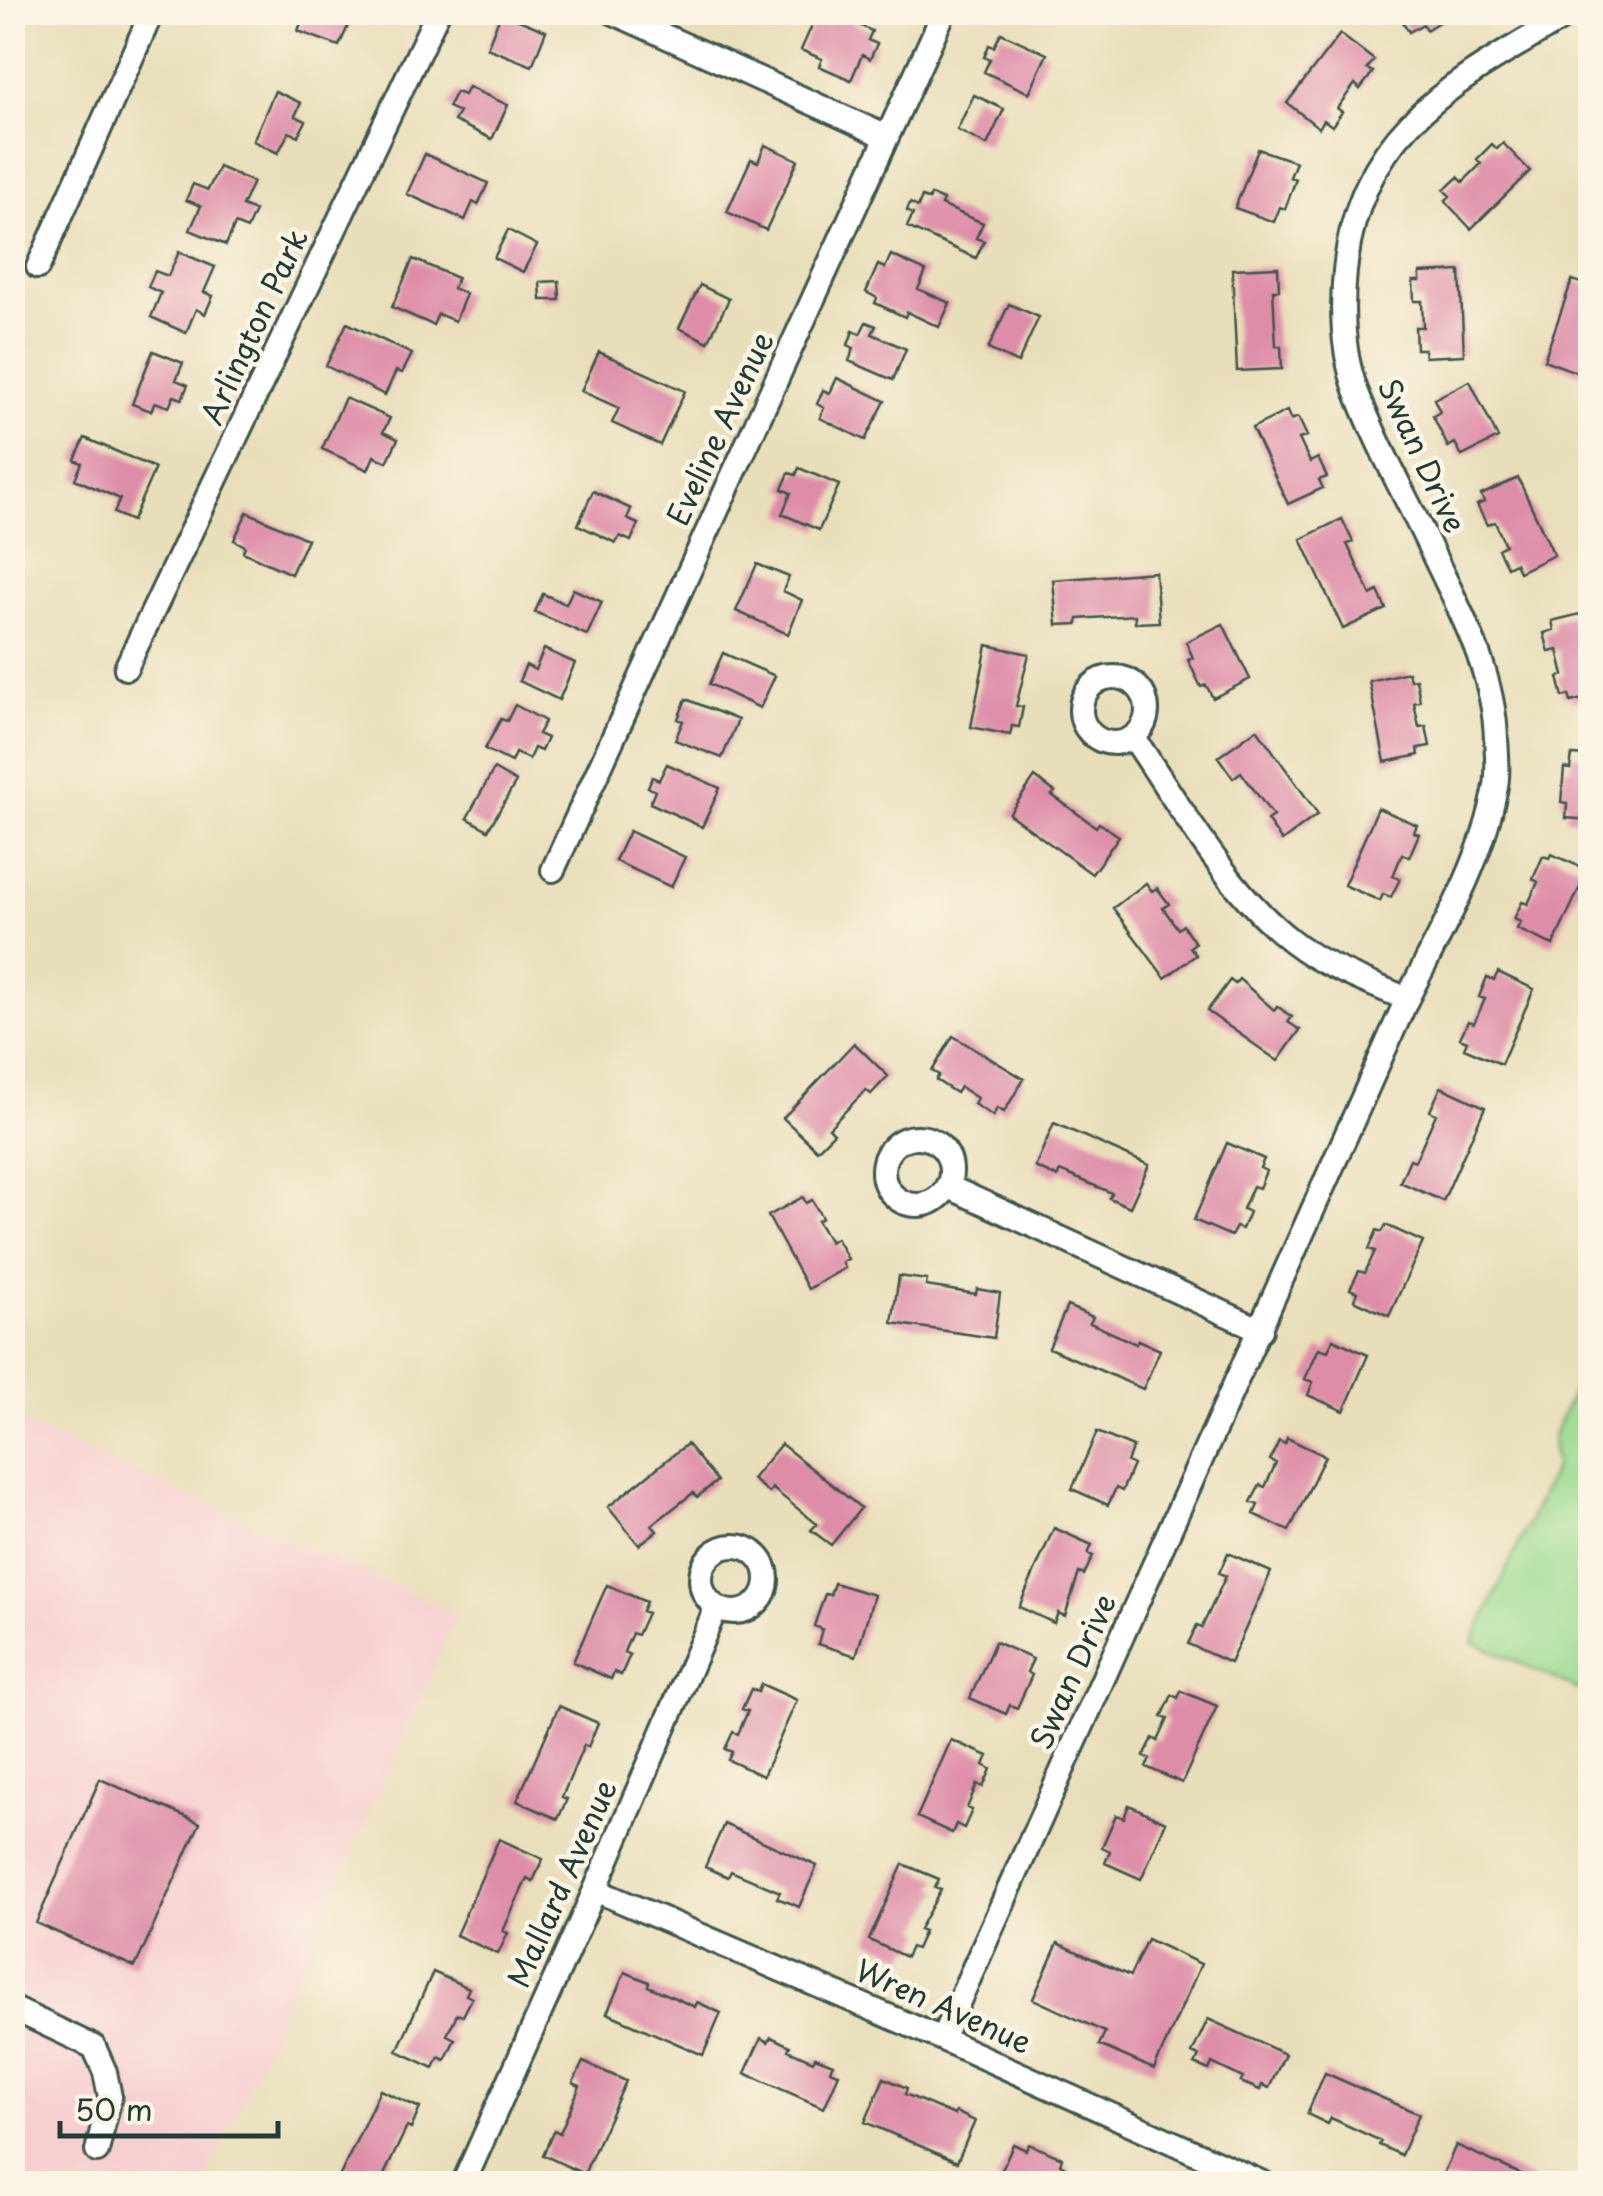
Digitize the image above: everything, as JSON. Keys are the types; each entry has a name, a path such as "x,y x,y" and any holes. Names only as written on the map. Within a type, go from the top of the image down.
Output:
{"street":[{"path":"38,267 152,12"},
{"name":"Arlington Park","path":"126,668 438,12"},
{"path":"612,12 887,138"},
{"name":"Eveline Avenue","path":"553,870 944,12"},
{"name":"Swan Drive","path":"942,2039 1484,833 1496,788 1496,734 1490,694 1472,636 1356,388 1342,329 1347,257 1354,221 1370,180 1389,146 1410,122 1451,85 1573,12"},
{"path":"1134,737 1247,900 1316,958 1407,1000"},
{"path":"947,1186 1261,1330"},
{"name":"Mallard Avenue","path":"463,2184 716,1608"},
{"name":"Wren Avenue","path":"595,1890 1266,2184"},
{"path":"12,2008 94,2047 110,2096 96,2151"}],"shaded area":[{"path":"12,1419 457,1614 205,2183 13,2183"}],"green space":[{"path":"1590,1354 1590,1695 1473,1642 1555,1466 1552,1438"}],"building":[{"path":"305,12 353,15 339,46 298,31"},
{"path":"818,12 831,12 872,31 868,40 877,44 870,59 862,55 851,80 819,66 822,59 801,50"},
{"path":"1397,12 1455,12 1426,30 1423,24 1409,32"},
{"path":"501,13 546,31 532,66 487,48"},
{"path":"1001,33 1047,54 1029,93 984,72 990,59 984,57 989,45 994,47"},
{"path":"1340,34 1374,60 1367,69 1373,72 1360,89 1355,84 1337,108 1342,112 1332,126 1324,120 1319,128 1287,103"},
{"path":"468,87 508,105 492,139 454,121 459,112 448,107 456,92 464,95"},
{"path":"275,91 301,103 295,116 306,121 298,136 289,132 278,153 253,141"},
{"path":"974,95 1004,109 987,145 957,130"},
{"path":"1503,143 1530,171 1471,229 1445,201 1450,196 1444,190 1458,177 1463,182 1481,164 1477,159 1492,144 1497,149"},
{"path":"765,145 798,160 766,230 727,212 751,159 758,162"},
{"path":"1258,149 1296,162 1290,177 1296,179 1285,209 1280,207 1274,222 1235,208"},
{"path":"425,154 488,183 478,205 473,202 465,220 407,194"},
{"path":"219,167 253,182 242,206 255,211 247,229 235,224 226,245 190,230 201,206 186,200 193,184 208,190"},
{"path":"931,195 943,200 941,205 983,223 976,238 984,241 976,258 907,227 913,214 907,211 910,203 918,207 922,197 929,200"},
{"path":"508,230 537,245 523,272 494,258"},
{"path":"179,252 215,267 204,292 213,296 205,314 196,309 186,333 151,317 161,293 148,287 155,271 168,276"},
{"path":"891,255 926,271 918,289 950,303 939,327 875,303 877,298 866,292 878,265 885,268"},
{"path":"413,259 457,278 453,288 466,294 455,321 438,314 433,325 392,307"},
{"path":"1278,267 1279,290 1273,290 1276,346 1281,346 1282,369 1237,371 1232,269"},
{"path":"1460,271 1464,355 1425,357 1424,349 1416,349 1415,327 1423,327 1422,301 1414,301 1413,281 1420,281 1420,273"},
{"path":"1572,280 1590,286 1590,368 1584,366 1581,374 1544,360"},
{"path":"559,281 560,300 541,300 540,282"},
{"path":"700,285 729,299 708,342 679,328"},
{"path":"1009,304 1039,317 1018,363 988,349"},
{"path":"866,322 876,326 872,334 906,349 893,380 849,361 854,348 848,345 853,331 860,334"},
{"path":"347,323 412,354 402,373 396,371 385,395 326,366"},
{"path":"153,351 183,363 176,380 188,385 182,399 174,396 169,407 155,402 151,411 132,404"},
{"path":"599,352 685,391 660,445 612,423 619,408 581,391"},
{"path":"837,378 885,401 865,440 820,418 824,408 817,404 823,390 830,393"},
{"path":"1470,381 1498,438 1462,456 1455,443 1448,447 1433,416 1440,412 1434,399"},
{"path":"345,398 390,418 383,432 398,439 387,462 374,456 368,470 322,449"},
{"path":"1287,411 1291,420 1298,417 1307,436 1299,439 1310,462 1318,458 1327,477 1319,480 1323,488 1288,504 1252,428"},
{"path":"85,438 155,468 132,521 114,513 120,499 75,479 82,463 75,460"},
{"path":"799,468 839,485 819,530 782,514 791,493 782,489 789,473 796,475"},
{"path":"1518,478 1554,555 1519,572 1515,563 1507,567 1498,549 1505,545 1495,522 1487,525 1477,505 1484,502 1481,495"},
{"path":"593,491 631,509 627,519 638,524 631,541 620,536 616,543 578,525"},
{"path":"247,512 307,539 291,574 243,552 245,546 234,540"},
{"path":"1342,519 1353,542 1347,544 1371,595 1378,591 1386,609 1343,629 1301,539"},
{"path":"757,564 789,577 783,591 802,600 788,634 736,611"},
{"path":"1155,572 1159,622 1135,623 1135,615 1078,619 1078,624 1057,625 1053,580"},
{"path":"573,589 602,602 587,635 535,612 543,594 566,604"},
{"path":"1588,612 1590,697 1571,702 1569,695 1563,697 1558,677 1564,675 1558,650 1549,652 1544,633 1554,630 1552,621"},
{"path":"1223,624 1250,679 1213,698 1206,685 1201,687 1188,660 1193,658 1186,642"},
{"path":"987,645 1029,654 1016,706 1023,707 1019,727 1012,726 1010,735 971,727"},
{"path":"544,649 575,663 559,700 519,681 526,665 535,670"},
{"path":"723,653 775,676 760,708 709,684"},
{"path":"1408,672 1410,680 1416,679 1420,701 1414,703 1419,727 1426,726 1430,746 1418,748 1419,755 1385,762 1369,681"},
{"path":"686,699 738,720 722,758 675,740"},
{"path":"515,705 545,721 538,734 547,738 541,751 534,748 529,759 515,753 511,762 485,749 501,719 507,721"},
{"path":"1257,729 1318,814 1282,841 1267,820 1273,816 1241,772 1233,778 1218,757"},
{"path":"1572,755 1590,756 1590,820 1566,818 1567,804 1561,803 1564,768 1570,769"},
{"path":"667,764 720,788 702,827 650,803 655,791 648,787 652,777 659,780"},
{"path":"494,769 516,782 488,830 467,818"},
{"path":"1035,777 1055,792 1052,795 1096,827 1099,823 1119,836 1092,874 1009,814"},
{"path":"1378,808 1417,825 1414,832 1419,834 1409,857 1402,854 1393,876 1400,879 1391,897 1383,894 1380,901 1344,885"},
{"path":"629,831 685,857 671,887 615,861"},
{"path":"1551,854 1588,870 1553,945 1517,929 1521,922 1514,919 1522,902 1528,904 1543,856 1549,858"},
{"path":"1146,883 1152,891 1157,888 1169,904 1163,908 1178,929 1183,925 1195,943 1190,947 1196,955 1165,978 1113,908"},
{"path":"1498,972 1534,989 1501,1064 1464,1048 1467,1041 1460,1038 1468,1021 1474,1023 1485,999 1479,997 1487,977 1494,980"},
{"path":"1239,979 1274,1010 1277,1006 1292,1017 1288,1022 1300,1030 1278,1061 1207,1011 1230,980 1235,984"},
{"path":"953,1036 1024,1079 1004,1112 997,1108 993,1116 974,1104 977,1098 960,1087 956,1093 936,1080 939,1075 932,1071"},
{"path":"854,1043 888,1076 871,1094 866,1090 829,1128 834,1133 817,1150 783,1118"},
{"path":"1441,1087 1485,1107 1443,1201 1400,1182 1410,1159 1415,1161 1436,1114 1430,1111"},
{"path":"1054,1123 1149,1165 1130,1207 1109,1198 1112,1193 1060,1171 1057,1177 1035,1167"},
{"path":"1227,1143 1264,1159 1260,1168 1266,1171 1259,1188 1253,1186 1243,1209 1249,1212 1242,1229 1236,1227 1231,1236 1194,1220"},
{"path":"803,1197 806,1203 812,1200 822,1218 817,1221 830,1242 836,1238 848,1259 842,1262 845,1268 808,1289 768,1216"},
{"path":"1386,1225 1423,1242 1389,1316 1354,1300 1357,1292 1350,1289 1359,1271 1365,1273 1375,1251 1369,1249 1377,1230 1382,1232"},
{"path":"899,1276 927,1280 926,1286 976,1294 977,1289 1000,1293 994,1338 892,1323"},
{"path":"1067,1306 1093,1317 1090,1323 1136,1344 1138,1340 1160,1350 1143,1389 1049,1348"},
{"path":"1333,1339 1368,1355 1344,1411 1308,1395 1313,1382 1305,1379 1319,1348 1328,1351"},
{"path":"1097,1432 1133,1447 1127,1462 1133,1465 1122,1491 1116,1488 1108,1505 1072,1489"},
{"path":"1287,1438 1325,1456 1289,1531 1254,1514 1258,1505 1251,1502 1260,1485 1265,1487 1276,1463 1270,1460 1279,1441 1285,1444"},
{"path":"687,1444 717,1481 697,1497 693,1493 652,1525 657,1531 639,1545 608,1507"},
{"path":"781,1444 861,1508 831,1545 811,1530 817,1524 772,1488 769,1493 752,1479"},
{"path":"1054,1528 1092,1545 1088,1554 1093,1556 1084,1575 1079,1573 1065,1616 1058,1613 1054,1623 1019,1607"},
{"path":"1228,1553 1271,1572 1230,1663 1188,1644 1197,1625 1202,1627 1226,1576 1219,1573"},
{"path":"834,1583 874,1595 856,1656 818,1644 822,1629 814,1626 825,1594 830,1595"},
{"path":"607,1585 646,1602 642,1611 647,1613 624,1652 630,1655 621,1675 614,1672 611,1679 573,1662"},
{"path":"995,1642 1033,1659 1027,1672 1032,1675 1017,1708 1010,1705 1006,1714 970,1698"},
{"path":"761,1684 797,1700 763,1776 728,1760 732,1752 725,1749 733,1732 738,1734 748,1711 742,1709 751,1689 758,1692"},
{"path":"1181,1691 1217,1706 1182,1783 1146,1767 1150,1759 1144,1756 1153,1738 1158,1741 1168,1719 1162,1717 1172,1695 1178,1698"},
{"path":"559,1706 598,1723 562,1797 567,1799 558,1819 517,1801"},
{"path":"951,1740 988,1756 984,1765 991,1769 983,1787 977,1784 964,1828 956,1824 952,1833 917,1817"},
{"path":"100,1779 200,1823 135,1967 36,1923"},
{"path":"1129,1805 1166,1822 1141,1879 1105,1863 1110,1851 1102,1847 1116,1815 1124,1818"},
{"path":"724,1824 817,1866 799,1907 777,1898 780,1892 731,1871 728,1877 705,1867"},
{"path":"499,1839 543,1859 533,1881 527,1878 503,1931 508,1933 498,1954 456,1935"},
{"path":"903,1864 939,1879 935,1888 941,1890 919,1929 924,1931 916,1949 911,1947 906,1957 869,1940"},
{"path":"1147,1939 1201,1964 1154,2069 1099,2045 1105,2032 1033,1999 1058,1943 1130,1976"},
{"path":"433,1972 469,1988 466,1995 472,1998 463,2016 457,2014 447,2035 455,2039 445,2060 439,2057 434,2068 397,2051"},
{"path":"625,1972 695,2007 697,2002 721,2013 703,2055 607,2013"},
{"path":"1208,2019 1285,2054 1269,2088 1262,2085 1260,2090 1241,2082 1243,2078 1212,2063 1209,2070 1195,2064 1199,2056 1192,2053"},
{"path":"771,2037 813,2061 815,2057 833,2064 830,2070 839,2074 824,2108 745,2073 761,2038 768,2042"},
{"path":"583,2062 626,2081 584,2174 543,2155 554,2130 560,2133 580,2086 573,2083"},
{"path":"1325,2073 1419,2114 1401,2155 1379,2145 1381,2141 1331,2118 1328,2124 1307,2114"},
{"path":"884,2078 907,2088 905,2094 975,2121 957,2162 865,2122"},
{"path":"380,2090 420,2108 382,2179 392,2184 341,2184 337,2182"},
{"path":"1013,2144 1026,2150 1029,2144 1062,2158 1060,2164 1071,2170 1065,2184 997,2181"},
{"path":"1456,2145 1532,2179 1530,2184 1440,2181"}]}
